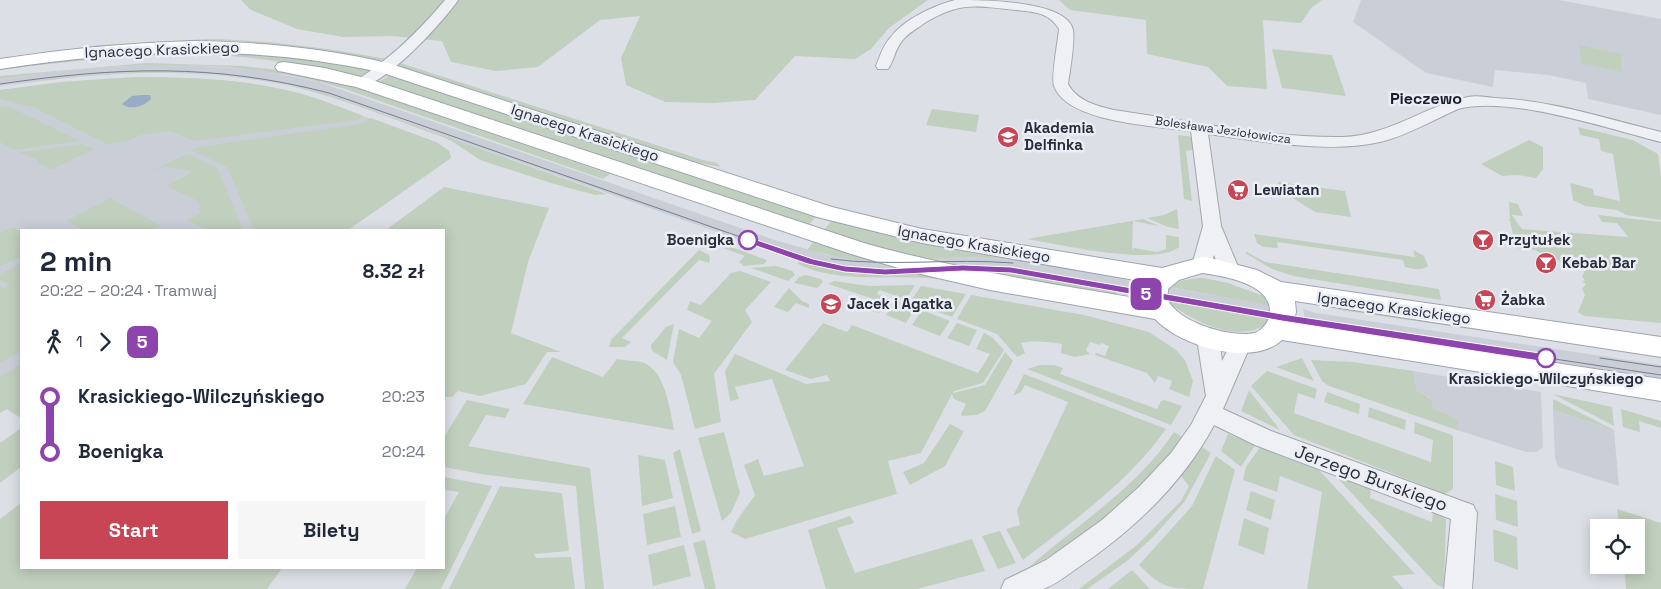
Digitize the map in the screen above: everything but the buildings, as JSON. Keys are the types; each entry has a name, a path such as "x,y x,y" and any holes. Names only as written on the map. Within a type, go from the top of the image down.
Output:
{"main road":[{"name":"Ignacego Krasickiego","path":"0,64 76,53 190,46 286,50 333,57 385,68 825,212 883,228 1165,277"},
{"name":"Ignacego Krasickiego","path":"0,73 102,62 188,59 274,65 325,74 362,83 859,249 912,264 990,282 1160,311"},
{"path":"1202,265 1229,269 1257,280 1275,290 1281,299 1282,311 1281,323 1277,330 1264,342 1240,344 1194,334 1160,311 1154,302 1158,283 1165,277 1184,268 1202,265"},
{"name":"Ignacego Krasickiego","path":"1275,290 1661,347"},
{"path":"1277,330 1594,378 1661,390"},
{"path":"1594,378 1661,403"}],"street":[{"path":"362,83 406,52 434,23 452,0"},
{"name":"Bolesława Jeziołowicza","path":"883,66 897,38 910,27 950,5 964,1 1041,8 1051,12 1064,24 1066,29 1061,84 1064,92 1090,109 1114,115 1276,138 1344,142 1378,138 1452,106 1478,102 1513,103 1548,109 1661,137"},
{"path":"1200,128 1212,226 1229,269"},
{"path":"1202,265 1212,226"},
{"path":"1208,338 1213,403"},
{"path":"1015,589 1056,568 1094,540 1131,509 1178,462 1193,441 1213,403 1240,344"},
{"name":"Jerzego Burskiego","path":"1213,403 1263,438 1464,513 1458,589"}],"shaded area":[{"path":"1361,0 1559,0 1661,19 1661,115 1588,99 1586,83 1548,75 1495,70 1493,87 1426,73 1353,22"},
{"path":"173,64 258,70 319,82 775,240 827,255 883,262 927,273 900,275 861,274 830,270 805,263 341,99 287,84 216,74 150,72 81,76 0,86 0,79 43,73"},
{"path":"135,77 248,83 301,94 436,142 449,151 451,158 349,229 20,229 20,417 7,409 0,413 0,90 77,81"},
{"path":"964,257 1018,260 1148,284 1145,297 1014,273 971,270 920,260"},
{"path":"1166,287 1276,306 1275,320 1162,300"},
{"path":"1303,309 1316,313 1661,365 1661,378 1320,327 1307,327"},
{"path":"1413,371 1541,392 1543,447 1537,452 1526,452 1457,430 1457,422 1450,415 1432,409 1429,397 1417,391"},
{"path":"1553,410 1614,430 1619,486 1558,467 1555,458"}],"green space":[{"path":"241,0 928,0 889,28 871,49 855,59 795,56 755,100 713,103 665,102 626,85 621,58 640,16 600,20 538,67 496,71 451,62 442,41 391,36 343,37 297,29 251,10"},
{"path":"1059,0 1322,0 1311,8 1301,23 1263,20 1267,89 1227,86 1208,67 1147,54 1146,20 1070,10"},
{"path":"207,39 297,45 386,59 378,61 300,47 250,43 0,61 0,58 99,45"},
{"path":"1579,45 1621,54 1622,72 1581,63"},
{"path":"1272,49 1332,55 1346,96 1282,88"},
{"path":"151,51 286,54 371,70 359,77 301,65 242,57 182,55 91,60 0,70 0,67"},
{"path":"147,63 243,66 288,71 350,85 610,174 603,179 342,88 300,77 257,70 215,66 129,66 43,73 0,79 0,76"},
{"path":"400,63 717,163 721,167 689,161 402,68 399,66"},
{"path":"136,72 162,72 214,74 257,80 185,73 111,74 0,87 65,77"},
{"path":"390,75 817,215 808,226 377,83"},
{"path":"135,77 198,78 261,85 310,96 363,116 357,120 194,141 170,131 141,135 125,142 107,144 33,107 0,99 0,90 61,82"},
{"path":"260,80 291,85 341,99 607,194 595,195 480,160 443,137 332,97"},
{"path":"0,106 10,107 80,141 14,150 0,142"},
{"path":"932,109 979,115 976,132 926,125"},
{"path":"371,118 436,142 449,151 451,158 349,229 254,229 227,167 191,150 198,147 361,124"},
{"path":"1578,127 1633,140 1658,154 1661,177 1661,220 1626,215 1617,210 1585,206 1573,200 1570,183 1593,189 1594,195 1620,201 1613,154 1601,151 1599,139 1580,135"},
{"path":"1178,135 1194,137 1196,149 1186,151 1192,201 1184,199"},
{"path":"1529,140 1543,147 1543,169 1536,178 1518,175 1502,176 1481,164"},
{"path":"83,144 93,149 51,170 38,163 37,160 19,152"},
{"path":"187,154 217,167 243,229 205,229 187,220 202,212 198,209 201,206 198,204 200,202 167,186 192,172 164,166 135,179"},
{"path":"1278,182 1345,191 1351,217 1315,212 1279,189"},
{"path":"444,187 549,208 528,262 511,333 561,352 547,352 526,384 480,396 458,391 452,397 445,397 445,229 387,229"},
{"path":"110,198 160,225 153,229 80,229 66,221"},
{"path":"1509,202 1518,204 1523,216 1512,215 1522,229 1628,237 1617,223 1602,222 1598,215 1661,222 1661,323 1584,316 1578,312 1585,295 1582,289 1586,284 1582,282 1585,280 1582,277 1585,270 1535,250 1516,248 1508,219 1510,219"},
{"path":"1177,209 1179,229 1168,227 1147,218 1164,215"},
{"path":"1143,219 1159,226 1133,221 1132,250 1134,248 1157,252 1166,249 1166,235 1179,237 1179,247 1167,253 1129,255 1027,239"},
{"path":"832,220 1119,274 1119,278 1005,259 964,257 920,260 823,231"},
{"path":"13,227 20,231 20,257 0,266 0,233"},
{"path":"695,234 767,260 764,264 744,266 739,262 745,256 707,242"},
{"path":"1254,234 1415,257 1413,250 1424,256 1428,266 1423,269 1414,269 1405,267 1403,260 1277,242 1278,248 1263,247 1257,243"},
{"path":"815,240 883,262 849,259 807,250"},
{"path":"699,250 709,255 709,263 699,260 622,338 631,342 625,347 609,347 611,340"},
{"path":"1247,252 1265,262 1439,289 1441,300 1293,276 1272,269 1245,253"},
{"path":"798,261 850,273 880,275 927,273 951,279 951,281 913,277 854,277 835,275 816,271 798,264"},
{"path":"20,264 20,352 0,363 0,286 4,288 9,285 0,280 0,274"},
{"path":"776,266 792,271 795,275 788,281 751,268"},
{"path":"971,270 1003,272 1117,292 1117,297"},
{"path":"740,271 771,282 745,310 752,322 714,374 721,422 695,429 681,375 673,362 679,329 699,338 712,321 687,310 690,301 701,305 731,273"},
{"path":"806,275 821,279 823,282 817,288 794,283 799,277"},
{"path":"1204,278 1228,283 1266,297 1273,306 1169,287 1186,280"},
{"path":"834,281 869,286 915,285 906,299 879,290 877,294 890,299 879,313 868,309 874,299 828,284"},
{"path":"921,286 966,294 952,317 912,303 911,301"},
{"path":"789,288 802,301 809,304 809,308 796,303 788,312 774,307"},
{"path":"971,295 1084,315 1149,332 1176,350 1185,360 1193,381 1189,397 1169,389 1172,381 1158,376 1155,383 1147,373 1095,355 1096,353 1105,356 1109,346 1101,343 1100,345 1090,342 1086,350 1090,354 1075,357 1061,353 1062,344 1026,342 1021,343 1025,353 1017,357 997,334 957,319"},
{"path":"1164,300 1273,319 1260,328 1246,332 1232,331 1202,323"},
{"path":"896,301 915,308 906,323 886,315"},
{"path":"1335,307 1661,357 1340,310"},
{"path":"922,310 950,321 940,336 912,325"},
{"path":"823,323 847,332 852,325 978,373 990,354 976,349 984,333 992,337 1004,350 983,383 954,391 953,393 985,385 1005,352 1013,361 985,411 977,415 962,416 961,414 966,404 954,399 952,394 921,453 888,461 897,494 745,539 731,532 755,495 744,465 758,459 764,476 804,466 772,379 735,387 739,399 730,401 725,371 735,354 806,384 830,381 827,375 811,379 785,370"},
{"path":"957,323 977,330 969,346 947,338"},
{"path":"674,324 667,360 652,351 651,345 666,327"},
{"path":"552,357 603,377 617,359 644,363 651,368 662,383 669,403 674,430 523,404"},
{"path":"1302,358 1314,381 1276,367"},
{"path":"1311,360 1353,362 1413,371 1417,391 1428,398 1432,403 1433,409 1450,415 1458,422 1457,430 1329,386 1322,381"},
{"path":"20,365 20,417 7,409 0,413 0,377"},
{"path":"1040,365 1054,365 1063,368 1060,374 1157,409 1161,401 1164,400 1182,406 1171,425 1027,369"},
{"path":"1267,371 1317,389 1315,399 1298,393 1294,413 1431,462 1433,440 1414,433 1415,422 1452,435 1453,489 1445,494 1294,435 1251,386"},
{"path":"1024,374 1166,429 1118,483 1023,560 1006,529 1020,525 1017,510 1068,402 1025,385 1021,392 1013,396"},
{"path":"1249,390 1280,430 1241,411"},
{"path":"1327,392 1360,404 1359,414 1324,402"},
{"path":"1553,394 1612,407 1614,426"},
{"path":"1553,399 1614,430 1553,410"},
{"path":"467,400 510,409 505,418 486,415 468,446 590,468 604,589 585,589 576,486 480,474 445,467 445,435"},
{"path":"1369,407 1406,420 1405,430 1368,417"},
{"path":"1621,409 1661,421 1661,428 1639,421 1640,432 1623,427"},
{"path":"950,424 964,431 945,466 910,485 903,472 924,463"},
{"path":"20,429 20,468 0,483 0,443"},
{"path":"724,432 740,493 731,513 722,521 698,438"},
{"path":"1174,432 1184,438 1133,494 1073,542 1029,567 1125,488 1143,471"},
{"path":"1228,434 1255,445 1241,467 1221,451"},
{"path":"1202,447 1211,453 1185,501 1154,536 1127,561 1087,589 1079,589 1137,545 1181,501 1189,486 1181,476"},
{"path":"1260,447 1319,470 1415,574 1392,576 1404,589 1307,589 1322,492 1280,476 1277,492 1243,480 1246,467"},
{"path":"680,449 701,531 692,534 673,453"},
{"path":"638,455 665,460 673,498 642,506"},
{"path":"1216,456 1235,470 1203,589 1182,589 1168,586 1154,579 1139,565 1192,506"},
{"path":"1495,461 1513,467 1515,491 1496,485"},
{"path":"1331,471 1371,488 1370,498 1432,522 1433,512 1446,519 1444,588 1436,584"},
{"path":"445,477 492,486 441,589 405,589 416,569 445,569 445,517 459,492 445,490"},
{"path":"500,486 562,493 569,551 534,554 536,558 571,557 575,589 449,589"},
{"path":"1251,491 1275,500 1271,520 1246,510"},
{"path":"1495,494 1517,501 1518,527 1496,520"},
{"path":"20,504 20,569 281,569 267,589 0,589 0,519"},
{"path":"675,506 681,537 647,545 643,514"},
{"path":"1617,509 1661,523 1661,589 1626,589 1625,574 1645,574 1645,519 1619,519"},
{"path":"850,516 854,523 837,528 855,573 972,539 985,571 917,589 826,589 808,530"},
{"path":"1244,518 1269,528 1264,555 1238,545"},
{"path":"1493,529 1517,537 1518,570 1494,561"},
{"path":"1000,531 1016,563 998,569 982,536"},
{"path":"705,540 716,589 705,589 693,543"},
{"path":"684,545 691,576 653,586 648,555"},
{"path":"1132,570 1150,589 1108,589"}],"water":[{"path":"150,95 151,99 137,107 129,107 122,104 132,96"}],"tram line":[{"path":"0,84 43,78 125,71 205,72 286,83 329,93 789,254 830,266 871,272 963,268 1011,270 1282,318 1661,375"},
{"name":"5","path":"748,240 812,262 845,269 871,272 948,268 1011,270 1282,318 1546,358"},
{"path":"831,259 877,262 967,261 1013,263"},
{"path":"1600,358 1661,367"}],"place":[{"name":"Akademia Delfinka","path":"1008,137"},
{"name":"Lewiatan","path":"1238,190"},
{"name":"Boenigka","path":"748,240"},
{"name":"Przytułek","path":"1483,240"},
{"name":"Kebab Bar","path":"1546,263"},
{"name":"Żabka","path":"1485,300"},
{"name":"Jacek i Agatka","path":"831,304"},
{"name":"Krasickiego-Wilczyńskiego","path":"1546,358"}],"district":[{"name":"Pieczewo","path":"1426,98"}]}
